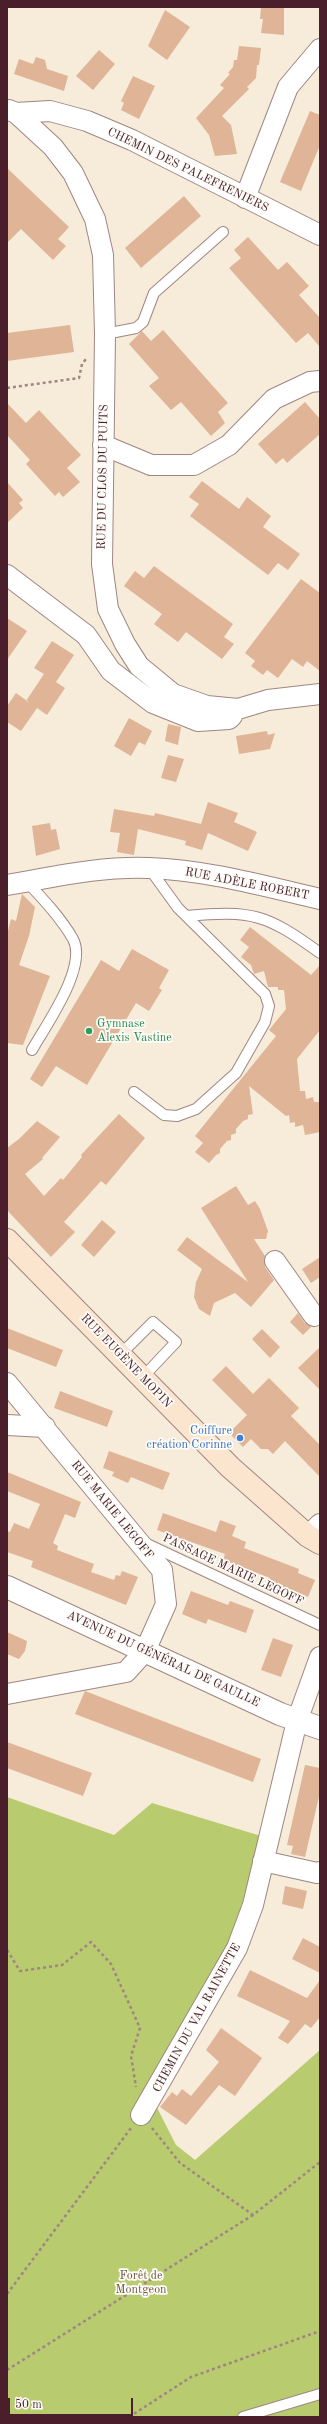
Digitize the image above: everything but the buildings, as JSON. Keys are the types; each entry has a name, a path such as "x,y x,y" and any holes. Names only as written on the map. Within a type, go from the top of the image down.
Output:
{"main road":[{"name":"RUE EUGÈNE MOPIN","path":"7,1240 230,1467 316,1534"}],"street":[{"path":"246,198 288,86 320,49"},
{"name":"CHEMIN DES PALEFRENIERS","path":"11,111 50,111 87,122 132,140 320,234"},
{"name":"RUE DU CLOS DU PUITS","path":"11,111 53,147 73,173 95,219 103,255 105,334 102,564 108,609 125,644 140,666 173,694 207,706 238,710 268,700 320,694"},
{"path":"103,445 151,465 194,466 228,445 274,399 310,382 320,381"},
{"path":"7,575 86,635 111,671 153,703 198,721 229,719 238,710"},
{"name":"RUE ADÈLE ROBERT","path":"7,885 89,870 149,868 206,874 320,899"},
{"path":"275,1261 318,1317"},
{"name":"RUE MARIE LEGOFF","path":"7,1383 45,1426 162,1570 166,1604 145,1651 126,1672 7,1694"},
{"path":"7,1425 45,1426"},
{"name":"AVENUE DU GÉNÉRAL DE GAULLE","path":"7,1587 298,1721 320,1728"},
{"name":"CHEMIN DU VAL RAINETTE","path":"141,2115 237,1948 253,1905 298,1721 320,1656"},
{"path":"263,1861 317,1873 320,1872"}],"lane":[{"path":"105,334 136,328 142,322 154,293 223,232"},
{"path":"134,1092 164,1114 177,1116 196,1109 236,1073 265,1022 269,1006 265,994 186,916 157,882 149,868"},
{"path":"27,882 74,940 76,959 72,977 32,1050"},
{"path":"186,916 228,912 260,916 286,928 320,953"},
{"path":"120,1355 153,1322 176,1342 142,1378"},
{"name":"PASSAGE MARIE LEGOFF","path":"136,1539 320,1625"},
{"path":"243,2417 320,2394"}],"path":[{"path":"7,388 79,378 82,364 87,358 104,360"},
{"path":"7,2294 141,2115"},
{"path":"7,2370 253,2214"},
{"path":"129,2417 191,2377 320,2331"}],"green space":[{"name":"Forêt de Montgeon","path":"7,1797 114,1835 152,1803 261,1836 221,1978 150,2094 176,2145 195,2160 320,2050 320,2417 7,2417"}],"place":[{"name":"Gymnase Alexis Vastine","path":"89,1031"},
{"name":"Coiffure création Corinne","path":"240,1438"}]}
